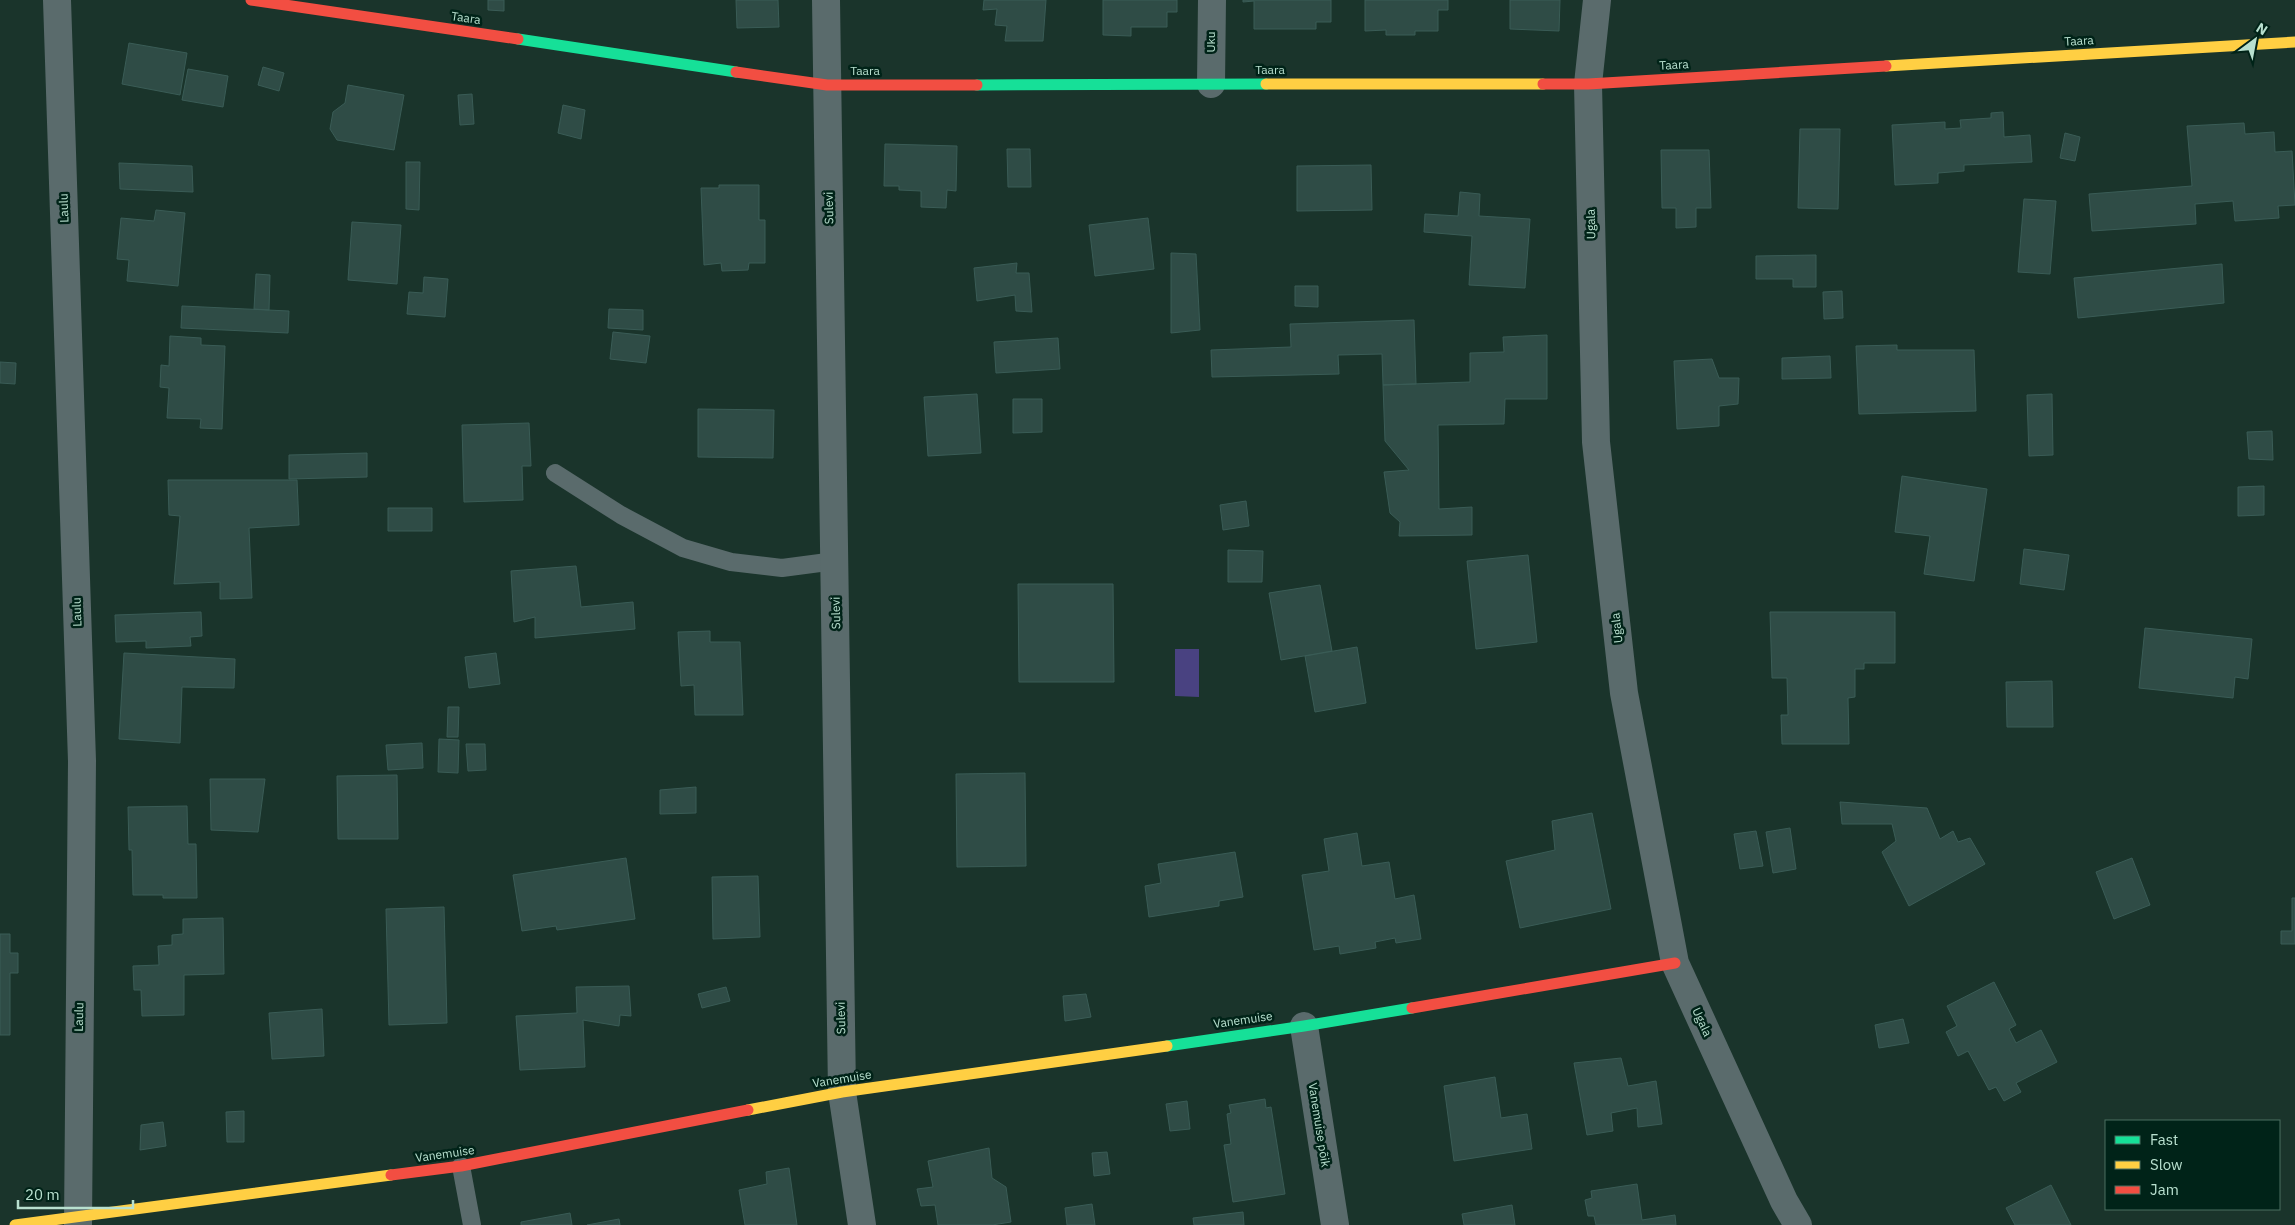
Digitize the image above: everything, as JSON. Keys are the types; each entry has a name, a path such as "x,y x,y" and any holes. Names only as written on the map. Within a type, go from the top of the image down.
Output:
{"street":[{"name":"Laulu","path":"57,0 82,761 77,1220"},
{"name":"Taara","path":"251,0 827,85 1588,84 2295,42"},
{"name":"Sulevi","path":"826,0 842,1092 862,1225"},
{"name":"Uku","path":"1211,84 1212,0"},
{"name":"Ugala","path":"1597,0 1588,84 1596,442 1624,693 1675,963 1784,1201 1798,1225"},
{"name":"Vanemuise","path":"15,1225 77,1220 462,1166 842,1092 1304,1026 1675,963"},
{"name":"Vanemuise põik","path":"1304,1026 1335,1225"}],"lane":[{"path":"555,472 622,515 683,548 731,562 782,568 835,561"},
{"path":"462,1166 472,1225"}],"shaded area":[{"path":"1175,649 1199,649 1199,697 1175,696"}],"building":[{"path":"488,0 504,0 504,11 488,10"},
{"path":"736,0 778,0 779,27 737,28"},
{"path":"984,0 1046,0 1043,41 1005,41 1007,26 995,25 997,9 983,10"},
{"path":"1103,0 1177,0 1177,12 1167,12 1167,27 1131,27 1131,36 1103,35"},
{"path":"1243,0 1331,0 1331,22 1316,22 1316,29 1254,29 1254,1 1243,2"},
{"path":"1365,0 1448,0 1448,10 1438,10 1438,31 1415,31 1415,35 1386,35 1386,30 1365,31"},
{"path":"1510,0 1560,0 1559,31 1510,29"},
{"path":"129,43 187,53 180,95 122,84"},
{"path":"263,67 284,73 279,91 258,85"},
{"path":"188,69 228,76 223,107 182,100"},
{"path":"348,85 404,95 394,150 337,140 330,129 333,112 345,103"},
{"path":"472,94 474,124 460,125 458,95"},
{"path":"563,105 585,110 581,139 558,133"},
{"path":"2003,112 2004,137 2030,135 2032,162 1964,165 1964,171 1938,173 1938,183 1895,185 1892,125 1945,122 1945,129 1961,128 1960,120 1991,118 1991,113"},
{"path":"2244,123 2245,134 2274,132 2275,152 2292,151 2295,205 2278,206 2279,218 2235,221 2233,201 2195,204 2196,224 2092,231 2089,194 2192,186 2187,126"},
{"path":"1800,129 1840,129 1838,209 1798,208"},
{"path":"2065,133 2080,137 2075,161 2060,158"},
{"path":"885,144 957,146 956,191 947,190 946,208 921,207 921,191 899,190 899,186 884,186"},
{"path":"1007,149 1030,149 1031,187 1008,187"},
{"path":"1661,150 1709,150 1711,208 1696,208 1696,227 1676,228 1676,208 1662,208"},
{"path":"406,162 420,162 419,210 406,209"},
{"path":"119,163 192,166 193,192 120,189"},
{"path":"1371,165 1372,210 1297,211 1297,166"},
{"path":"719,185 759,185 759,220 765,220 765,263 749,263 748,270 722,271 721,263 704,265 701,188 719,188"},
{"path":"1460,192 1480,194 1479,216 1530,219 1525,288 1469,285 1472,236 1424,232 1425,214 1458,216"},
{"path":"2024,199 2056,201 2050,274 2018,272"},
{"path":"156,210 185,213 178,286 127,281 129,260 117,259 121,218 154,221"},
{"path":"1148,218 1154,269 1095,276 1089,225"},
{"path":"352,222 401,225 397,284 348,280"},
{"path":"1171,253 1196,254 1200,330 1171,333"},
{"path":"1816,255 1816,287 1793,287 1793,279 1756,279 1756,256"},
{"path":"1017,263 1016,273 1029,273 1032,312 1016,311 1015,295 977,301 974,268"},
{"path":"2222,264 2224,303 2078,318 2074,278"},
{"path":"256,274 270,275 269,310 254,309"},
{"path":"424,277 448,279 445,317 407,314 409,292 423,293"},
{"path":"1295,286 1318,286 1318,307 1295,306"},
{"path":"1842,291 1843,318 1824,319 1823,292"},
{"path":"182,306 289,311 288,333 181,328"},
{"path":"609,309 643,310 643,330 608,328"},
{"path":"1414,320 1416,384 1383,385 1382,354 1338,355 1339,374 1212,377 1211,350 1291,347 1290,324"},
{"path":"613,332 650,336 646,363 610,359"},
{"path":"1547,335 1547,399 1505,399 1504,424 1438,425 1439,509 1472,507 1472,535 1399,536 1400,522 1390,513 1384,472 1409,470 1385,441 1383,385 1470,382 1470,353 1504,352 1503,337"},
{"path":"170,336 201,338 201,345 225,346 222,429 200,428 201,419 167,418 169,388 160,387 161,365 169,366"},
{"path":"1058,338 1060,369 996,373 994,342"},
{"path":"1897,345 1897,350 1974,350 1976,411 1859,414 1856,346"},
{"path":"1830,356 1831,378 1782,379 1782,358"},
{"path":"1712,359 1719,378 1739,378 1738,404 1719,406 1719,426 1677,429 1674,361"},
{"path":"0,362 16,363 15,384 0,383"},
{"path":"977,394 981,453 928,456 924,397"},
{"path":"2052,394 2053,455 2029,456 2027,395"},
{"path":"1013,399 1042,399 1042,432 1013,433"},
{"path":"698,409 774,410 773,458 698,457"},
{"path":"529,423 531,466 522,466 523,500 464,502 462,425"},
{"path":"2272,431 2273,460 2249,459 2247,432"},
{"path":"367,453 367,477 289,479 289,455"},
{"path":"1902,476 1987,489 1974,581 1924,574 1930,536 1895,532"},
{"path":"168,480 297,480 299,525 249,528 252,598 220,599 220,582 174,584 180,516 169,515"},
{"path":"2264,486 2264,515 2238,516 2238,487"},
{"path":"1246,501 1249,526 1223,530 1220,505"},
{"path":"388,508 432,508 432,531 388,531"},
{"path":"2024,549 2069,555 2064,590 2020,584"},
{"path":"1228,550 1263,551 1262,582 1228,582"},
{"path":"1528,555 1537,642 1476,649 1467,561"},
{"path":"576,566 581,607 633,602 635,629 535,638 535,617 514,622 511,571"},
{"path":"1018,584 1113,584 1114,682 1019,682"},
{"path":"1320,585 1332,651 1281,660 1269,593"},
{"path":"201,612 202,636 190,637 191,646 146,648 146,641 116,642 115,615"},
{"path":"1770,612 1895,612 1895,663 1864,663 1864,669 1855,669 1855,697 1848,698 1849,744 1782,744 1781,715 1788,715 1787,678 1772,678"},
{"path":"2145,628 2252,639 2248,679 2235,677 2233,698 2139,688"},
{"path":"710,631 710,642 740,642 743,715 695,715 694,685 681,686 678,632"},
{"path":"1357,647 1366,703 1315,712 1305,656"},
{"path":"124,653 235,659 234,688 182,687 180,743 119,739"},
{"path":"496,653 500,684 469,688 465,657"},
{"path":"2052,681 2053,727 2007,727 2006,682"},
{"path":"448,707 459,707 458,737 447,737"},
{"path":"439,739 459,740 458,773 438,772"},
{"path":"422,743 423,768 388,770 386,745"},
{"path":"466,744 485,744 486,770 468,771"},
{"path":"1025,773 1026,866 957,867 956,774"},
{"path":"397,775 398,839 338,839 337,776"},
{"path":"210,779 265,779 258,832 211,830"},
{"path":"696,787 696,813 660,814 660,790"},
{"path":"1840,802 1927,808 1940,839 1953,831 1958,842 1970,838 1985,864 1909,906 1882,852 1896,841 1892,824 1842,824"},
{"path":"187,806 188,844 196,844 197,898 163,898 163,895 133,895 132,850 129,850 128,807"},
{"path":"1592,813 1611,909 1520,928 1506,861 1555,850 1552,821"},
{"path":"1790,828 1796,869 1773,873 1766,832"},
{"path":"1756,831 1763,866 1740,869 1734,834"},
{"path":"1357,833 1362,866 1389,862 1395,899 1414,895 1421,939 1396,943 1395,938 1375,942 1376,948 1340,954 1339,946 1314,950 1302,875 1329,871 1324,839"},
{"path":"1235,852 1243,897 1219,901 1219,906 1149,917 1145,886 1161,883 1158,864"},
{"path":"626,858 635,919 557,930 556,926 522,931 513,875"},
{"path":"2132,858 2150,905 2114,919 2096,872"},
{"path":"758,876 760,937 713,939 712,877"},
{"path":"2292,898 2295,898 2295,944 2281,944 2281,931 2292,931"},
{"path":"444,907 447,1023 389,1025 386,909"},
{"path":"223,918 224,974 184,975 184,1015 142,1016 141,990 134,990 133,966 159,965 158,946 172,945 172,935 183,934 183,919"},
{"path":"0,934 10,934 10,953 18,953 18,973 10,973 10,1035 0,1035"},
{"path":"1994,982 2016,1025 2009,1029 2016,1043 2041,1030 2057,1062 2016,1083 2021,1092 2004,1101 1996,1087 1989,1090 1968,1051 1958,1056 1946,1032 1957,1026 1947,1006"},
{"path":"629,986 631,1016 620,1015 619,1026 583,1020 585,1067 520,1070 516,1016 577,1013 576,987"},
{"path":"726,987 730,1001 702,1008 698,994"},
{"path":"1086,994 1091,1017 1065,1021 1063,996"},
{"path":"322,1009 324,1056 272,1059 269,1013"},
{"path":"1903,1019 1909,1043 1879,1048 1875,1025"},
{"path":"1621,1058 1628,1086 1656,1081 1662,1124 1638,1127 1637,1108 1611,1113 1613,1131 1587,1135 1574,1063"},
{"path":"1495,1077 1501,1118 1527,1114 1532,1149 1454,1161 1444,1086"},
{"path":"1265,1099 1266,1108 1271,1107 1285,1194 1233,1202 1224,1145 1231,1144 1227,1114 1231,1113 1229,1105"},
{"path":"1187,1101 1190,1129 1170,1131 1166,1104"},
{"path":"244,1111 244,1142 227,1142 226,1112"},
{"path":"163,1122 166,1146 140,1150 141,1125"},
{"path":"989,1148 992,1178 1006,1187 1011,1222 992,1225 938,1225 935,1205 921,1206 917,1189 933,1187 928,1161"},
{"path":"1107,1152 1110,1174 1094,1176 1092,1153"},
{"path":"789,1168 797,1225 745,1225 739,1190 767,1184 766,1172"},
{"path":"1637,1184 1642,1220 1675,1215 1676,1225 1596,1225 1594,1216 1588,1216 1585,1200 1592,1198 1591,1191"},
{"path":"2051,1185 2071,1225 2015,1225 2006,1208"},
{"path":"1092,1204 1095,1225 1067,1225 1065,1208"},
{"path":"1512,1205 1515,1225 1464,1225 1462,1214"},
{"path":"1243,1212 1244,1225 1194,1225 1193,1218"},
{"path":"570,1213 572,1225 521,1225 521,1222"},
{"path":"619,1219 620,1225 587,1225"}],"traffic: fast":[{"path":"518,39 736,72"},
{"path":"977,85 1266,84"},
{"path":"1167,1046 1412,1008"}],"traffic: slow":[{"path":"1886,66 2295,42"},
{"path":"1266,84 1543,84"},
{"path":"748,1110 842,1092 1167,1046"},
{"path":"15,1225 391,1175"}],"traffic: jam":[{"path":"251,0 518,39"},
{"path":"1543,84 1588,84 1886,66"},
{"path":"736,72 827,85 977,85"},
{"path":"1412,1008 1675,963"},
{"path":"391,1175 461,1166 748,1110"}]}
